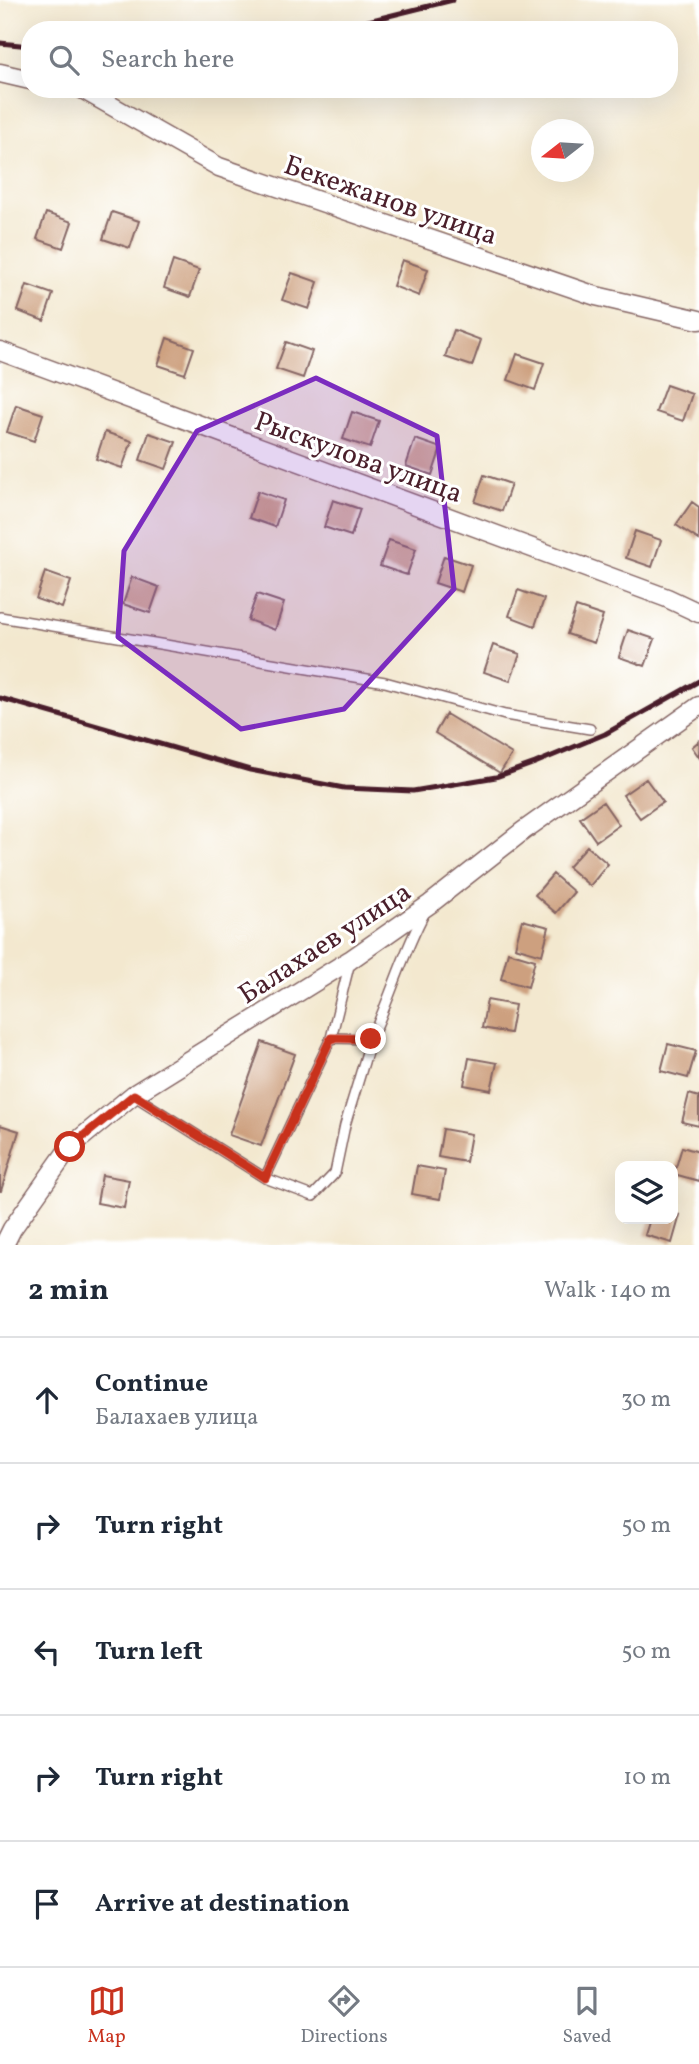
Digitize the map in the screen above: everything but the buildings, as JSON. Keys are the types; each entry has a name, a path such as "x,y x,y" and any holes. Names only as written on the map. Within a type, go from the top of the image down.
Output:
{"street":[{"path":"0,73 21,78"},
{"name":"Бекежанов улица","path":"98,98 219,167 596,296 699,320"},
{"name":"Рыскулова улица","path":"0,351 699,612"},
{"name":"Балахаев улица","path":"4,1245 12,1229 70,1147 134,1095 350,960 430,904 523,831 699,706"}],"lane":[{"path":"0,617 386,682 505,715 590,729"},
{"path":"134,1095 265,1178 313,1196 335,1173 345,1125 371,1039 414,934 430,904"},
{"path":"265,1178 331,1038 350,960"},
{"path":"331,1038 371,1039"}],"highlighted area":[{"path":"316,378 437,436 454,589 344,709 241,729 118,637 124,551 197,431"}],"railway":[{"path":"368,21 453,0"},
{"path":"0,43 21,45"},
{"path":"0,698 250,770 344,788 413,791 496,777 535,763 605,734 699,681"}],"route":[{"path":"70,1147 134,1095 265,1178 331,1038 371,1039"}]}
